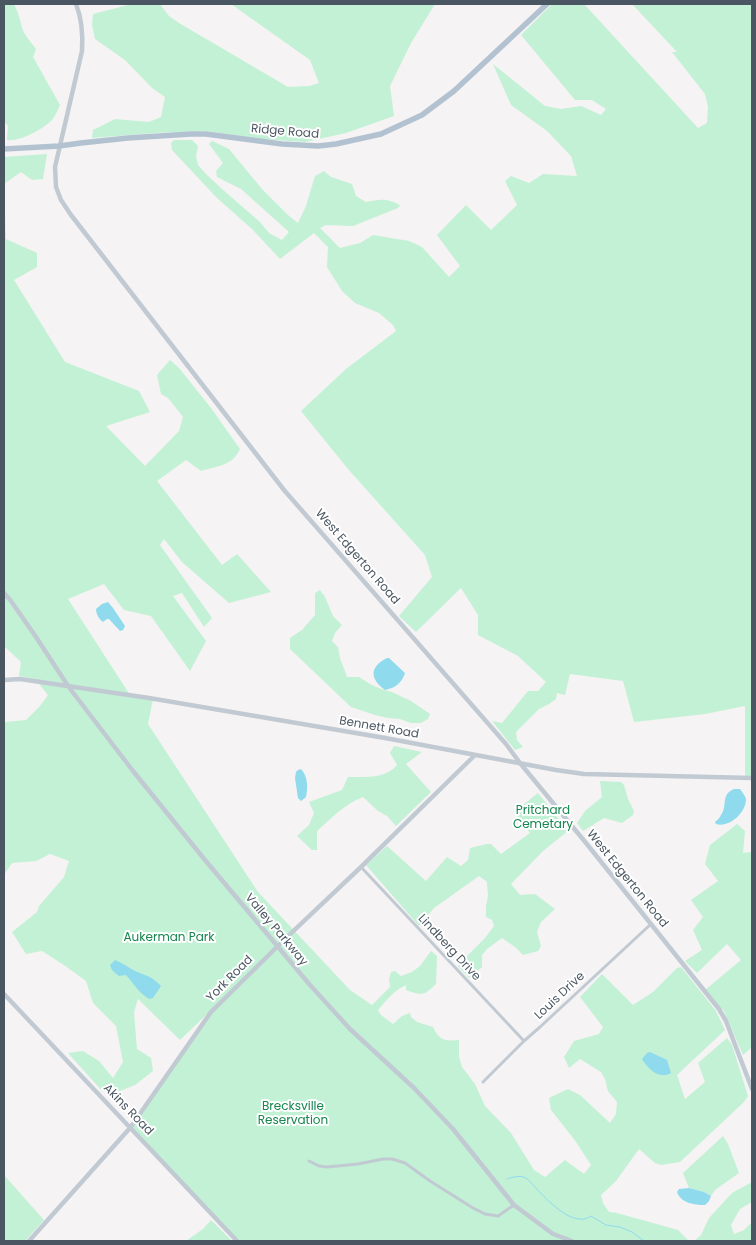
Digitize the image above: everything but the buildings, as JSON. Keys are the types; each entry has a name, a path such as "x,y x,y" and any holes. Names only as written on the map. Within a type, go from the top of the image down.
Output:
{"main road":[{"name":"Ridge Road","path":"4,150 190,134 318,146 381,134 422,115 454,91 548,4"}],"street":[{"name":"West Edgerton Road","path":"76,4 81,18 83,33 82,51 55,167 56,187 61,200 284,490 493,729 719,1009 726,1021 752,1089"},
{"name":"Valley Parkway","path":"4,593 68,686 133,771 310,985 350,1029 414,1088 452,1129 514,1205 553,1234 572,1241"},
{"name":"Bennett Road","path":"4,680 20,679 149,698 584,774 752,778"},
{"name":"York Road","path":"29,1241 130,1128 211,1012 474,756"},
{"name":"Lindberg Drive","path":"361,867 524,1041"},
{"name":"Louis Drive","path":"483,1082 524,1041 650,924"},
{"name":"Akins Road","path":"4,994 237,1241"},
{"path":"309,1161 320,1166 340,1167 392,1159 405,1163 430,1181 485,1214 498,1216 514,1205"}],"green space":[{"path":"4,4 14,4 23,31 36,49 33,57 60,105 48,124 31,134 12,140 7,140 8,126 4,121"},
{"path":"132,4 160,4 169,16 179,23 288,87 309,86 319,83 310,60 231,4 435,4 411,43 390,86 394,116 346,133 305,142 261,139 206,131 92,138 93,130 115,119 149,122 161,117 165,97 152,88 125,60 95,39 92,25 93,14"},
{"path":"552,4 584,4 698,128 707,123 708,107 705,94 672,52 677,52 632,4 752,4 752,777 745,777 745,706 705,714 634,722 623,681 570,674 565,695 557,693 556,699 539,709 516,732 517,740 523,747 515,750 492,721 502,723 528,691 538,691 546,682 518,656 478,635 478,615 461,588 416,632 399,616 432,577 425,555 348,469 301,411 346,369 396,331 393,325 379,313 355,303 342,291 327,267 328,247 314,233 280,259 252,229 217,198 172,150 171,143 174,140 192,140 198,146 196,156 198,165 206,174 260,222 269,233 282,240 289,232 241,189 217,177 216,171 223,163 209,144 212,141 229,149 262,189 298,223 306,206 315,176 324,171 331,177 352,184 356,196 366,202 384,200 400,205 398,208 353,226 326,225 320,228 340,248 360,243 373,235 409,241 422,247 449,277 460,266 437,235 466,205 491,230 517,205 505,181 511,176 529,183 543,174 577,176 571,156 547,131 511,105 493,64 545,106 561,109 581,106 601,115 606,109 592,100 575,100 521,35"},
{"path":"47,154 43,179 32,180 21,172 4,184 4,157"},
{"path":"4,194 6,239 37,253 37,267 14,280 65,362 139,391 150,412 106,426 145,466 179,431 183,417 168,398 161,394 157,375 170,360 179,368 211,408 240,449 237,455 229,462 201,471 186,460 157,481 222,565 237,554 271,592 229,603 182,562 164,539 160,545 212,618 204,627 182,593 173,596 206,641 190,671 151,616 124,610 104,584 68,599 130,695 153,699 148,724 258,892 350,990 372,1005 390,987 389,979 391,972 395,971 401,976 412,972 420,966 431,951 437,956 436,984 422,994 406,990 406,985 387,999 378,1010 381,1015 393,1024 402,1016 410,1013 411,1017 417,1022 433,1027 440,1038 459,1040 459,1057 462,1067 475,1084 485,1106 511,1133 534,1170 545,1177 565,1160 584,1174 591,1165 574,1139 551,1110 549,1098 568,1089 580,1095 610,1123 616,1114 617,1102 608,1091 601,1072 580,1059 569,1068 564,1057 574,1041 599,1034 603,1027 580,997 602,974 633,1005 653,992 677,968 681,967 716,1011 725,1030 677,1075 685,1099 705,1082 698,1063 727,1038 732,1045 748,1096 744,1102 680,1162 661,1165 655,1163 639,1149 616,1181 601,1195 603,1203 609,1212 678,1230 689,1241 236,1241 130,1128 207,1014 180,1040 138,999 134,1012 137,1049 151,1058 153,1071 135,1085 120,1091 103,1092 68,1053 83,1051 99,1061 113,1078 123,1062 116,1026 93,1003 86,981 42,951 26,954 12,932 37,912 39,906 64,877 69,861 50,854 36,861 12,863 4,875 4,723 26,720 48,695 35,679 19,676 21,662 4,646"},
{"path":"320,590 333,616 342,625 335,633 332,641 338,647 347,677 359,677 370,684 411,701 430,714 428,719 421,723 411,723 400,719 375,715 351,707 290,649 290,638 302,630 315,615 315,593"},
{"path":"394,746 422,752 406,764 431,792 396,826 387,816 378,811 363,797 356,800 338,812 317,831 317,850 312,850 297,836 309,825 314,813 309,802 342,790 348,777 381,775 392,770 397,765 390,753"},
{"path":"600,781 621,782 624,785 634,811 633,815 622,823 604,818 583,831 577,823 585,811 602,797"},
{"name":"Pritchard Cemetary","path":"538,793 568,831 543,851 511,884 520,895 535,894 555,909 541,922 537,932 541,946 538,951 523,955 502,938 482,955 482,967 469,978 458,966 494,926 492,920 486,917 487,882 479,876 434,908 419,926 366,865 387,846 426,881 447,857 461,866 468,860 470,848 491,844 501,854 530,833 514,812"},
{"path":"737,824 745,831 743,853 751,852 752,850 752,1047 743,1055 723,1009 721,1010 705,990 741,960 727,944 697,973 685,961 702,950 693,930 703,917 691,900 718,881 705,864 710,845"},
{"path":"723,1136 739,1173 715,1190 711,1196 689,1188 683,1173"},
{"path":"4,1175 44,1220 25,1241 4,1241"},
{"path":"752,1182 752,1202 740,1209 731,1225 734,1234 744,1230 752,1222 752,1241 694,1241 701,1235 709,1218 732,1193"},
{"path":"211,1220 232,1241 186,1241 203,1229"}],"water":[{"path":"108,602 125,626 123,630 120,631 109,619 103,622 98,616 96,609"},
{"path":"387,658 405,673 398,684 385,690 376,682 374,673 377,665"},
{"path":"301,769 305,775 307,786 306,797 301,801 298,798 295,778 296,772"},
{"path":"734,789 740,789 745,796 743,809 731,822 721,825 716,824 715,822 723,812 727,794"},
{"path":"115,960 151,978 161,986 153,998 149,999 142,994 126,975 119,976 113,971 110,965"},
{"path":"650,1052 667,1060 671,1073 667,1075 658,1074 647,1066 642,1059"},
{"path":"689,1188 711,1196 709,1201 705,1205 692,1204 685,1201 677,1192 679,1189"}],"waterway":[{"path":"507,1179 519,1176 524,1177 562,1212 581,1219 591,1216 606,1225 620,1227 632,1232 644,1241"}],"park label":[{"name":"Aukerman Park","path":"169,938"},
{"name":"Brecksville Reservation","path":"293,1114"}]}
